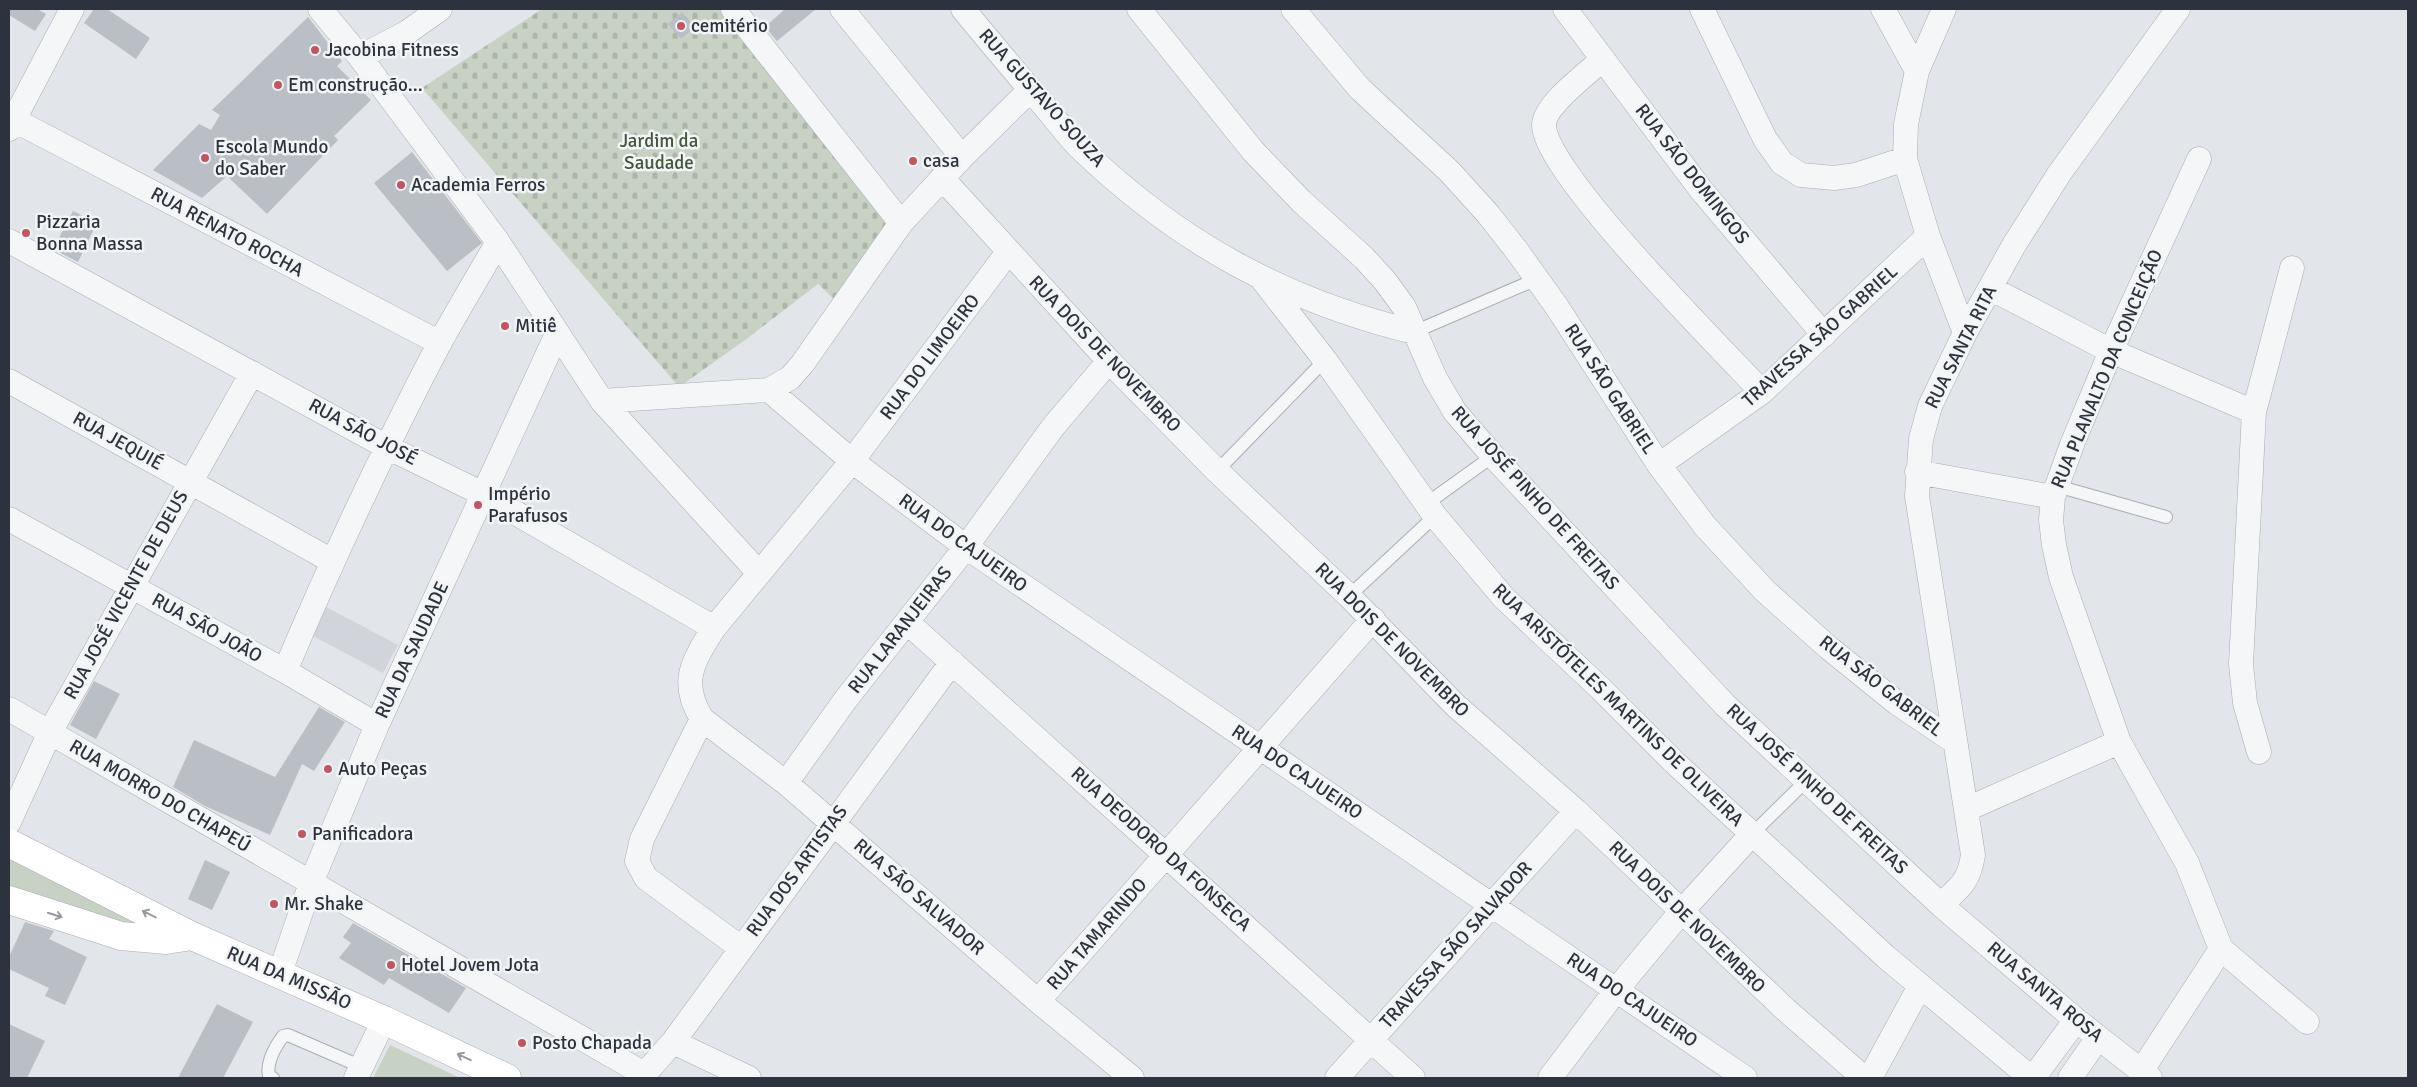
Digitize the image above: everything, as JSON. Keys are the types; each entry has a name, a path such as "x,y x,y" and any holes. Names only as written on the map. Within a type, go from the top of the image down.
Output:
{"street":[{"path":"11,124 72,9"},
{"path":"320,9 360,57 498,242 602,401 758,572"},
{"path":"406,33 408,9"},
{"path":"360,57 406,33 440,9"},
{"path":"733,9 901,223"},
{"path":"842,9 962,157"},
{"name":"RUA GUSTAVO SOUZA","path":"963,9 1079,147 1134,196 1189,236 1262,279 1330,307 1414,332"},
{"name":"RUA JOSÉ PINHO DE FREITAS","path":"1139,9 1253,150 1300,201 1364,258 1385,281 1404,307 1435,378 1455,412 1493,456 1725,705 1941,904"},
{"name":"RUA SÃO GABRIEL","path":"1293,9 1360,89 1450,172 1488,214 1537,279 1659,465 1705,526 1766,591 1829,648 1896,702 1954,742"},
{"name":"RUA SÃO DOMINGOS","path":"1565,9 1702,191 1824,335"},
{"path":"1702,9 1765,139 1782,163 1801,175 1834,178 1856,175 1905,159"},
{"path":"1884,9 1917,71"},
{"path":"1944,9 1917,71 1906,124 1905,159 1928,236 1965,334"},
{"name":"RUA SANTA RITA","path":"1941,904 1967,881 1971,872 1973,855 1917,496 1917,472 1921,439 1930,406 1965,334 2014,245 2059,174 2178,9"},
{"path":"1603,59 1554,103 1546,114 1544,125 1546,136 1555,155 1601,218 1762,392"},
{"path":"602,401 769,390 790,378 803,363 901,223 962,157 1030,90"},
{"name":"RUA RENATO ROCHA","path":"11,124 440,343"},
{"name":"RUA PLANALTO DA CONCEIÇÃO","path":"2198,159 2072,442 2055,492 2051,520 2054,545 2062,577 2119,742 2187,863 2221,949 2308,1022"},
{"name":"RUA DOIS DE NOVEMBRO","path":"942,178 1109,361 1217,471 1373,619 1455,705 1576,811 1786,1010 1864,1078"},
{"name":"TRAVESSA SÃO GABRIEL","path":"1659,465 1762,392 1928,236"},
{"name":"RUA SÃO JOSÉ","path":"9,241 387,447 483,494 714,628"},
{"path":"285,671 332,561 387,447 440,343 498,242"},
{"name":"RUA DO LIMOEIRO","path":"852,462 1008,252"},
{"path":"2258,752 2245,702 2241,664 2254,412 2292,268"},
{"name":"RUA ARISTÓTELES MARTINS DE OLIVEIRA","path":"1262,279 1325,360 1431,510 1504,598 1675,763 1886,958 2032,1078"},
{"path":"1990,288 2111,351 2254,412"},
{"name":"RUA DA SAUDADE","path":"280,973 311,883 377,725 557,334"},
{"name":"RUA LARANJEIRAS","path":"786,783 846,700 966,547 1053,427 1109,361"},
{"name":"RUA JOSÉ VICENTE DE DEUS","path":"9,822 50,732 252,373"},
{"name":"RUA JEQUIÉ","path":"9,380 332,561"},
{"name":"RUA DO CAJUEIRO","path":"769,390 852,462 966,547 1746,1078"},
{"path":"741,948 646,878 638,861 642,839 702,719 694,705 690,677 694,658 714,628 758,572 852,462"},
{"path":"1917,472 2055,492"},
{"name":"RUA SÃO JOÃO","path":"9,519 285,671 377,725"},
{"name":"RUA TAMARINDO","path":"1038,1001 1373,619"},
{"name":"RUA DEODORO DA FONSECA","path":"907,622 1413,1078"},
{"name":"RUA DOS ARTISTAS","path":"642,1076 673,1042 952,662"},
{"name":"RUA MORRO DO CHAPEÚ","path":"9,709 642,1076"},
{"name":"RUA SÃO SALVADOR","path":"702,719 786,783 833,822 1038,1001 1132,1078"},
{"path":"1967,810 2119,742"},
{"name":"TRAVESSA SÃO SALVADOR","path":"1337,1078 1576,811"},
{"path":"1550,1078 1617,989 1681,912 1752,834"},
{"name":"RUA DA MISSÃO","path":"9,843 192,936 280,973 508,1078"},
{"path":"9,900 121,936 166,940 192,936"},
{"name":"RUA SANTA ROSA","path":"1941,904 2076,1020 2146,1074"},
{"path":"2146,1074 2221,949"},
{"path":"1870,1078 1920,986"},
{"path":"359,1073 384,1020"},
{"path":"2032,1078 2076,1020"},
{"path":"2070,1078 2098,1038"},
{"path":"673,1042 749,1078"}],"lane":[{"path":"1414,332 1537,279"},
{"path":"1217,471 1325,360"},
{"path":"1349,596 1431,510 1493,456"},
{"path":"2055,492 2166,517"},
{"path":"1752,834 1807,780"},
{"path":"273,1078 269,1076 268,1067 276,1046 283,1036 288,1035 359,1073"}],"shaded area":[{"path":"324,606 398,645 383,673 309,634"}],"green space":[{"name":"Jardim da Saudade","path":"542,9 722,9 889,220 836,301 818,284 745,340 679,387 422,88"},
{"path":"9,856 148,920 147,932 9,892"},
{"path":"390,1045 460,1078 373,1078"}],"building":[{"path":"9,9 37,9 46,14 35,31 9,15"},
{"path":"94,9 107,9 150,38 136,59 84,23"},
{"path":"785,9 816,9 777,41 765,27"},
{"name":"cemitério","path":"682,12 695,27 681,39 668,24"},
{"path":"308,17 342,61 337,66 371,100 334,136 338,140 267,214 227,176 202,198 153,170 199,124 211,130 220,115 212,110"},
{"path":"412,152 482,243 447,271 374,183"},
{"path":"73,211 97,223 78,262 53,249"},
{"path":"94,681 120,694 96,739 70,725"},
{"path":"319,707 345,722 314,771 302,764 270,835 205,806 173,787 194,740 275,777"},
{"path":"205,860 230,872 212,910 188,899"},
{"path":"25,922 54,931 49,939 87,957 65,1005 45,996 49,988 9,969 9,957"},
{"name":"Hotel Jovem Jota","path":"353,923 466,988 449,1013 389,978 384,985 339,958 351,943 343,937"},
{"path":"217,1004 253,1022 223,1078 178,1078"},
{"path":"9,1024 45,1041 27,1078 9,1078"}],"place":[{"name":"cemitério","path":"681,26"},
{"name":"Jacobina Fitness","path":"315,50"},
{"name":"Em construção...","path":"278,85"},
{"name":"Escola Mundo do Saber","path":"205,158"},
{"name":"casa","path":"913,161"},
{"name":"Academia Ferros","path":"401,185"},
{"name":"Pizzaria Bonna Massa","path":"26,233"},
{"name":"Mitiê","path":"505,326"},
{"name":"Império Parafusos","path":"478,505"},
{"name":"Auto Peças","path":"328,769"},
{"name":"Panificadora","path":"302,834"},
{"name":"Mr. Shake","path":"274,904"},
{"name":"Hotel Jovem Jota","path":"391,965"},
{"name":"Posto Chapada","path":"522,1043"}]}
